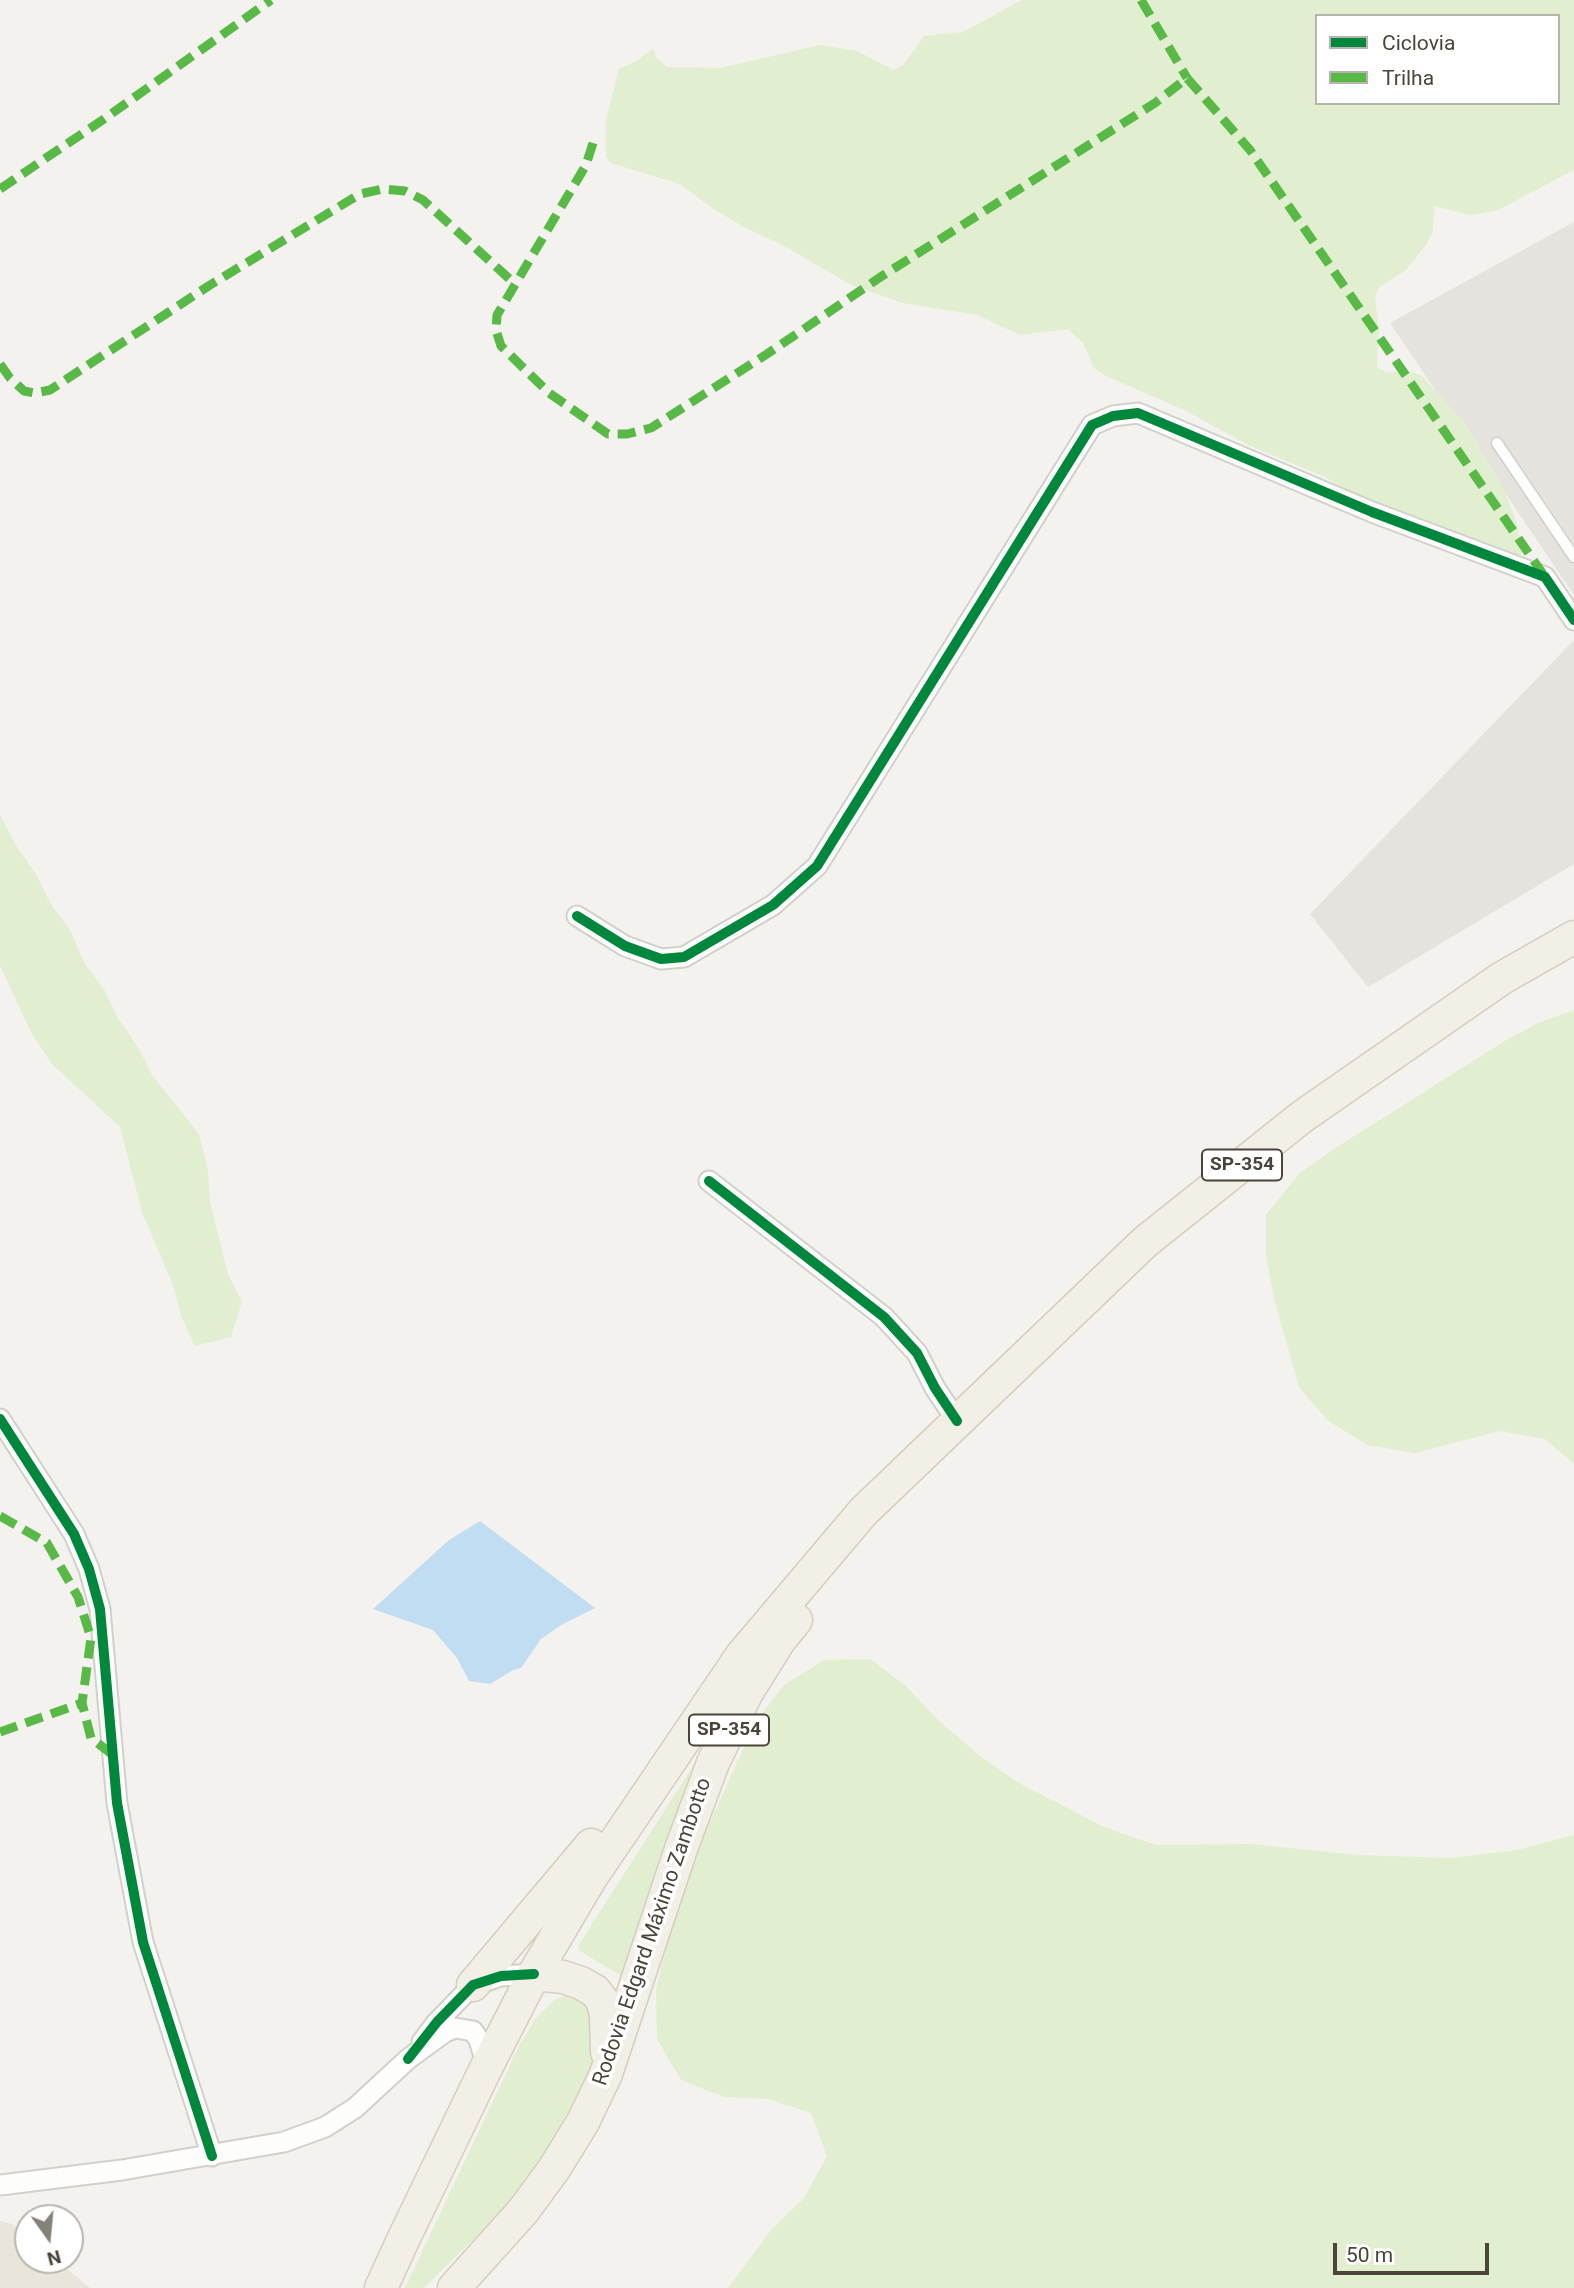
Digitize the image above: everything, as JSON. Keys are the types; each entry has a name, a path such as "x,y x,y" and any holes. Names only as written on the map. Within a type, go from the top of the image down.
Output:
{"main road":[{"name":"Rodovia Edgard Máximo Zambotto","path":"382,2288 402,2239 534,1973 590,1880 741,1655 863,1512 1146,1242 1303,1116 1502,978 1574,937"},
{"name":"Rodovia Edgard Máximo Zambotto","path":"454,2288 524,2210 583,2122 606,2074 682,1846 713,1763 746,1694 779,1641 950,1428"},
{"path":"473,1985 567,1876 704,1692 741,1655"},
{"path":"534,1973 581,1983 595,1991 602,2000 606,2015 606,2074"}],"street":[{"path":"577,916 625,946 661,959 684,957 702,949 773,905 817,866 1092,425 1113,416 1138,413 1372,512 1545,577 1574,620"},
{"path":"709,1181 884,1317 917,1353 935,1388 950,1428"},
{"path":"0,1419 74,1534 89,1569 100,1609 117,1803 141,1929 166,2018 212,2156"},
{"path":"408,2059 437,2022 473,1985 501,1976 534,1973"},
{"path":"0,2185 84,2176 212,2156 284,2141 325,2127 355,2108 408,2059 454,2028 473,2031 479,2040 487,2066"}],"lane":[{"path":"1497,443 1574,557"}],"shaded area":[{"path":"1574,222 1574,595 1390,323"},
{"path":"1574,640 1574,864 1368,987 1310,914"},
{"path":"0,2221 14,2226 14,2274 73,2274 90,2288 0,2288"}],"green space":[{"path":"1022,0 1574,0 1574,170 1498,210 1471,215 1434,206 1433,231 1426,245 1405,271 1379,287 1375,296 1379,331 1377,367 1386,372 1408,371 1422,376 1466,424 1502,484 1517,524 1522,551 1516,571 1378,510 1323,476 1250,446 1186,411 1106,376 1094,368 1083,343 1068,329 1020,335 977,315 903,303 851,285 786,247 742,226 680,184 611,163 606,157 606,120 619,69 653,49 656,57 667,67 720,68 820,45 857,51 894,70 903,65 924,36 963,32"},
{"path":"0,815 17,847 36,874 50,903 70,930 85,964 105,991 152,1075 199,1134 208,1170 210,1202 228,1274 242,1302 231,1337 195,1346 182,1318 172,1282 142,1212 120,1127 52,1064 32,1034 0,966"},
{"path":"1574,1010 1574,1464 1545,1439 1500,1431 1415,1453 1368,1445 1328,1421 1299,1387 1274,1299 1266,1255 1266,1215 1299,1174 1337,1147 1508,1039 1538,1023"},
{"path":"870,1659 906,1686 938,1720 980,1756 1017,1782 1104,1827 1156,1845 1251,1844 1357,1855 1451,1858 1517,1850 1574,1835 1574,2288 728,2288 771,2230 804,2198 827,2156 811,2113 768,2099 724,2097 681,2080 657,2039 656,1991 666,1947 696,1853 755,1723 784,1685 824,1660"},
{"path":"707,1744 628,1980 580,1951 578,1946"},
{"path":"571,1993 588,1994 602,2032 575,2113 525,2186 494,2219 424,2288 405,2288 519,2046 536,2018 554,2000"}],"water":[{"path":"480,1521 595,1608 561,1625 541,1639 521,1668 490,1684 469,1681 457,1658 433,1630 373,1609 449,1540"}],"marked path":[{"path":"0,189 271,0"},
{"path":"1141,0 1187,78"},
{"path":"593,143 586,165 497,315 496,330 501,346 549,393 608,434 627,434 651,428 882,276 1155,103 1187,78 1250,150 1543,574"},
{"path":"0,364 24,391 35,393 50,390 210,285 360,194 383,189 405,191 423,200 515,284"},
{"path":"0,1516 47,1543 78,1597 91,1638 82,1703 91,1738 113,1755"},
{"path":"0,1732 82,1703"}],"cycle path":[{"path":"577,916 625,946 661,959 684,957 773,905 817,866 1092,425 1113,416 1138,413 1372,512 1545,577 1574,620"},
{"path":"709,1181 884,1317 917,1353 935,1388 957,1421"},
{"path":"0,1419 74,1534 89,1569 100,1609 117,1803 143,1942 212,2156"},
{"path":"408,2059 437,2022 473,1985 501,1976 534,1974"}]}
